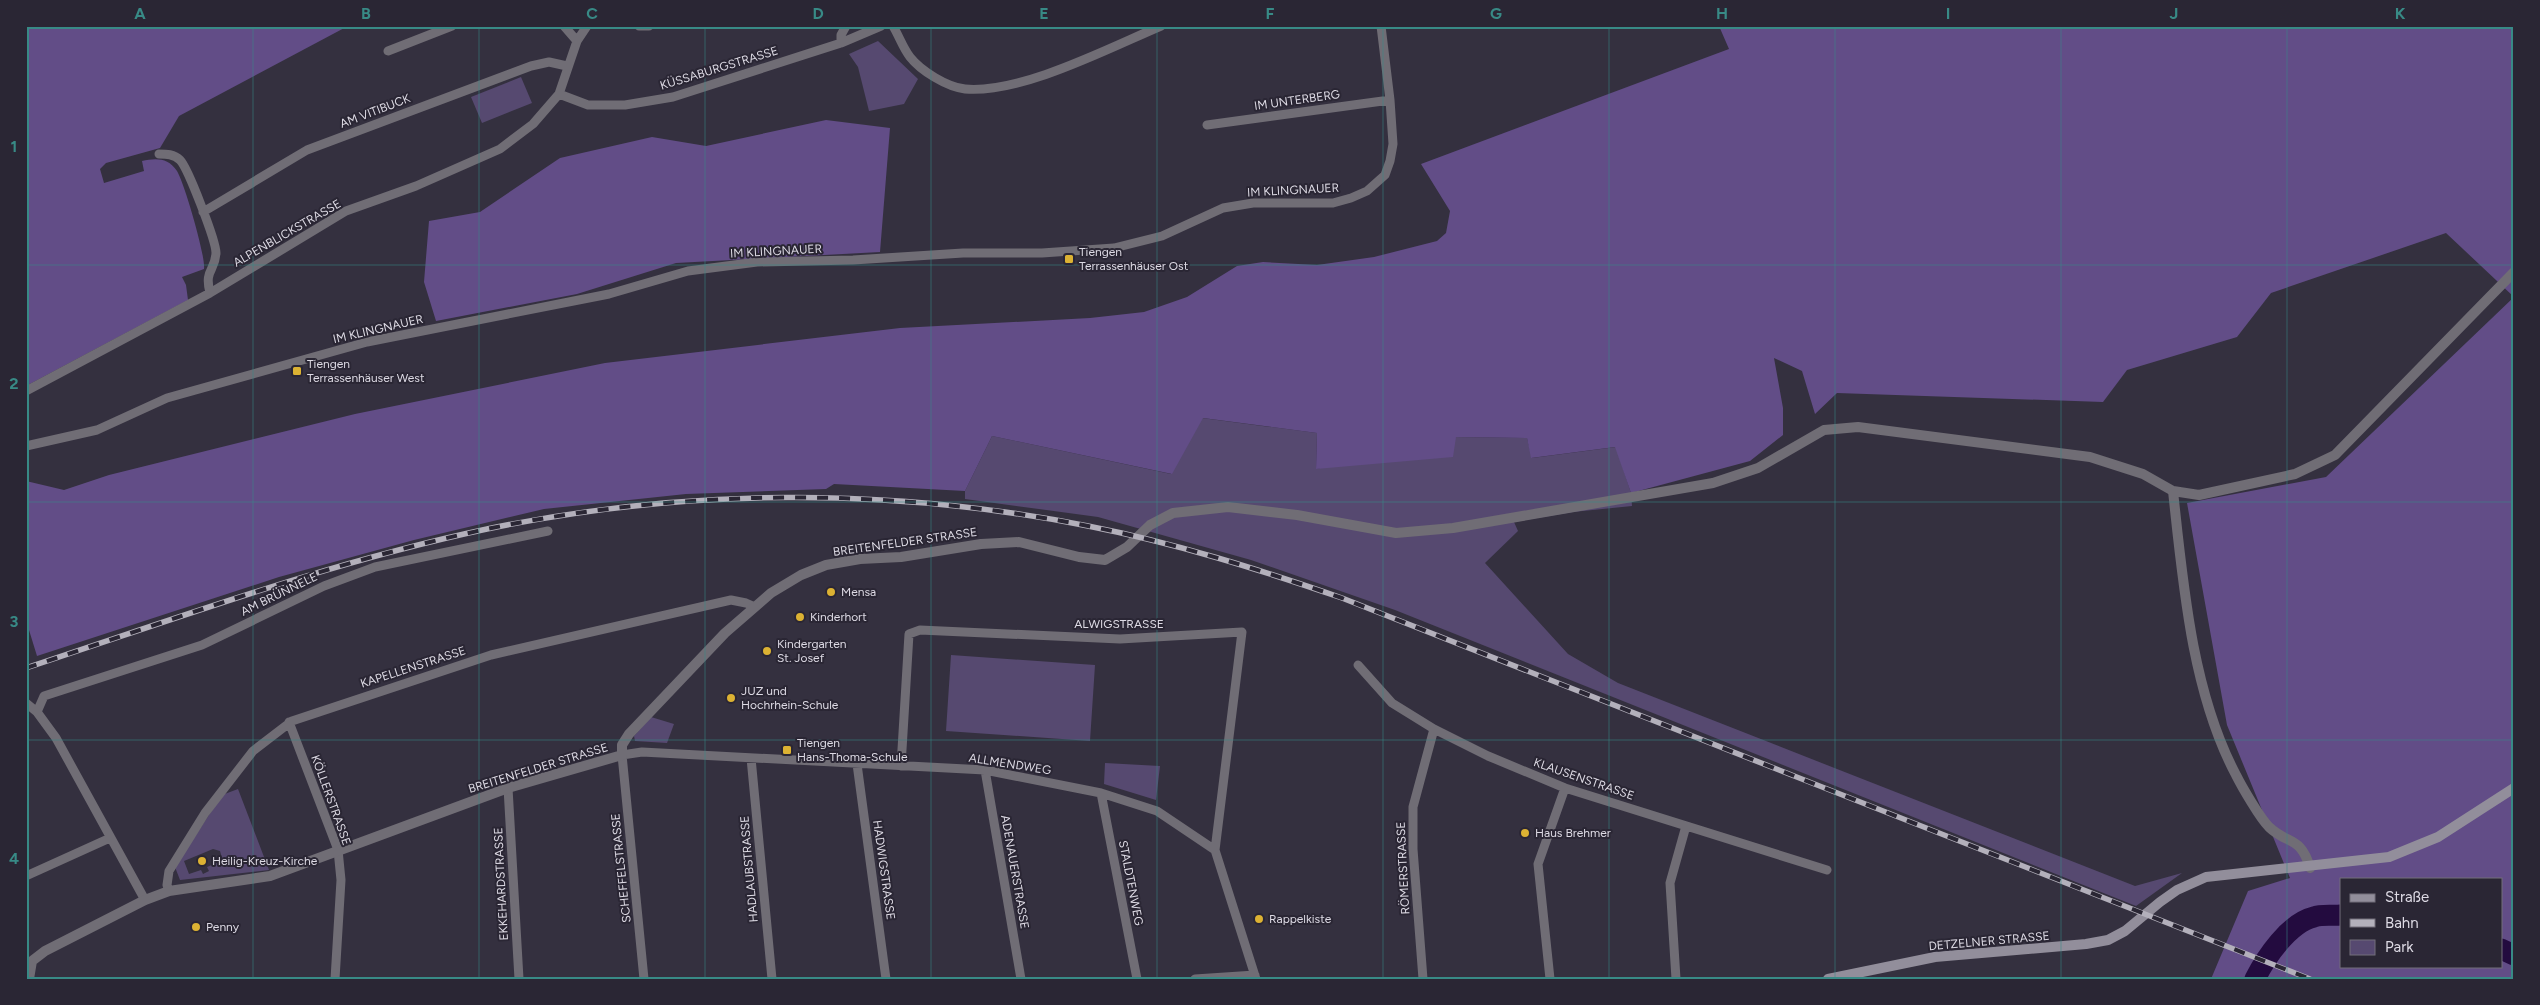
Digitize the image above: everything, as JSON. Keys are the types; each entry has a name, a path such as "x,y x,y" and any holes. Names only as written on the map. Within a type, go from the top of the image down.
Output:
{"main road":[{"name":"DETZELNER STRASSE","path":"1828,979 1935,957 2086,944 2116,936 2177,890 2206,878 2310,868 2389,857 2438,837 2514,788"}],"street":[{"path":"388,51 452,26"},
{"path":"564,26 577,41"},
{"name":"ALPENBLICKSTRASSE","path":"26,391 210,293 346,211 416,186 500,149 533,124 559,94 577,41 587,26"},
{"path":"639,26 649,26"},
{"path":"841,43 846,26"},
{"name":"KÜSSABURGSTRASSE","path":"559,94 588,105 625,105 673,97 841,43 882,26"},
{"path":"893,26 910,57 936,78 963,89 980,89 1019,83 1161,26"},
{"name":"IM KLINGNAUER","path":"26,446 97,430 167,398 358,345 609,294 688,271 757,262 853,260 963,253 1042,253 1114,248 1162,236 1223,208 1253,203 1333,203 1367,191 1385,175 1390,161 1393,144 1381,26"},
{"name":"AM VITIBUCK","path":"203,212 307,150 531,66 549,62 567,66"},
{"name":"IM UNTERBERG","path":"1207,125 1390,100"},
{"path":"158,154 170,154 178,158 186,166 216,251 206,280 210,293"},
{"path":"2310,868 2302,847 2269,826 2236,775 2209,710 2184,598 2173,491 2199,495 2295,474 2335,455 2514,272"},
{"name":"BREITENFELDER STRASSE","path":"29,979 29,957 45,951 144,900 170,891 270,876 508,788 622,755 622,745 629,734 725,633 771,593 801,576 826,565 860,559 901,557 981,544 1019,542 1079,557 1105,560 1128,547 1150,525 1174,513 1228,507 1296,515 1396,533 1453,528 1713,483 1758,468 1824,430 1832,428 1858,427 2090,457 2143,474 2173,491"},
{"name":"AM BRÜNNELE","path":"36,712 44,696 202,645 324,586 375,567 548,531"},
{"name":"KAPELLENSTRASSE","path":"170,891 167,885 169,871 205,813 253,751 289,722 491,655 732,600 746,602 755,607"},
{"name":"ALWIGSTRASSE","path":"901,766 909,634 920,630 1120,639 1242,632 1215,850"},
{"name":"KLAUSENSTRASSE","path":"1358,665 1392,703 1434,729 1488,756 1565,788 1827,870"},
{"path":"26,703 36,712 56,738 144,900"},
{"name":"KÖLLERSTRASSE","path":"289,722 338,850 341,880 336,979"},
{"name":"RÖMERSTRASSE","path":"1423,979 1413,849 1413,807 1434,729"},
{"name":"ALLMENDWEG","path":"622,755 642,752 984,770 1101,792 1157,811 1215,850"},
{"name":"SCHEFFELSTRASSE","path":"622,755 644,979"},
{"name":"HADLAUBSTRASSE","path":"751,758 772,979"},
{"name":"HADWIGSTRASSE","path":"857,764 886,979"},
{"name":"ADENAUERSTRASSE","path":"984,770 1021,979"},
{"name":"EKKEHARDSTRASSE","path":"508,788 519,979"},
{"path":"1550,979 1538,864 1565,788"},
{"name":"STALDTENWEG","path":"1101,792 1137,979"},
{"path":"1676,979 1670,883 1686,826"},
{"path":"26,876 110,838"},
{"path":"1195,979 1255,977 1215,850"}],"green space":[{"path":"878,41 918,79 904,104 869,111 858,67 849,54"},
{"path":"521,77 532,103 482,123 471,97"},
{"path":"1202,418 1317,433 1316,469 1456,437 1527,438 1532,458 1616,447 1631,493 1632,506 1573,512 1514,522 1518,531 1485,563 1568,654 1618,683 2135,886 2182,873 2136,906 1395,610 1251,560 1098,517 965,499 965,491 992,436 1171,474"},
{"path":"951,655 1095,665 1090,741 946,731"},
{"path":"651,717 674,724 667,743 635,741 634,736"},
{"path":"1105,763 1160,766 1156,800 1104,784"},
{"path":"238,789 269,870 180,880 175,867 222,795","holes":["213,849 220,851 222,858 219,862 207,867 209,871 203,874 201,870 189,874 184,861"]}],"shaded area":[{"path":"26,26 348,26 179,116 160,148 106,163 100,169 104,183 144,171 142,161 152,159 170,163 177,171 189,204 202,250 204,269 182,277 186,285 188,300 26,386"},
{"path":"1719,26 2514,26 2514,297 2446,233 2271,293 2237,337 2127,370 2103,402 1837,393 1815,414 1802,371 1774,358 1783,408 1783,435 1750,461 1631,493 1615,447 1531,458 1527,438 1456,437 1453,457 1316,469 1317,433 1203,418 1172,474 992,436 965,491 834,484 826,489 686,494 544,509 414,540 279,577 37,656 29,630 26,631 26,481 64,490 109,475 355,414 605,363 900,328 1090,318 1144,312 1187,297 1237,266 1263,262 1317,265 1374,257 1437,241 1446,233 1450,211 1421,164 1729,49"},
{"path":"826,120 890,128 880,252 676,263 577,294 436,321 424,282 429,221 480,212 560,158 652,137 706,146"},
{"path":"2514,297 2514,979 2211,979 2248,891 2290,878 2227,725 2187,503 2326,477"}],"waterway":[{"path":"2255,979 2272,951 2287,933 2296,926 2305,920 2317,916 2340,915"},
{"path":"2502,949 2514,955"}],"railway":[{"path":"26,668 312,574 428,542 561,516 636,506 712,500 788,498 863,499 939,504 1014,513 1153,540 1248,567 1342,598 2310,979"}],"place":[{"name":"Tiengen Terrassenhäuser Ost","path":"1069,259"},
{"name":"Tiengen Terrassenhäuser West","path":"297,371"},
{"name":"Mensa","path":"831,592"},
{"name":"Kinderhort","path":"800,617"},
{"name":"Kindergarten St. Josef","path":"767,651"},
{"name":"JUZ und Hochrhein-Schule","path":"731,698"},
{"name":"Tiengen Hans-Thoma-Schule","path":"787,750"},
{"name":"Haus Brehmer","path":"1525,833"},
{"name":"Heilig-Kreuz-Kirche","path":"202,861"},
{"name":"Rappelkiste","path":"1259,919"},
{"name":"Penny","path":"196,927"}]}
